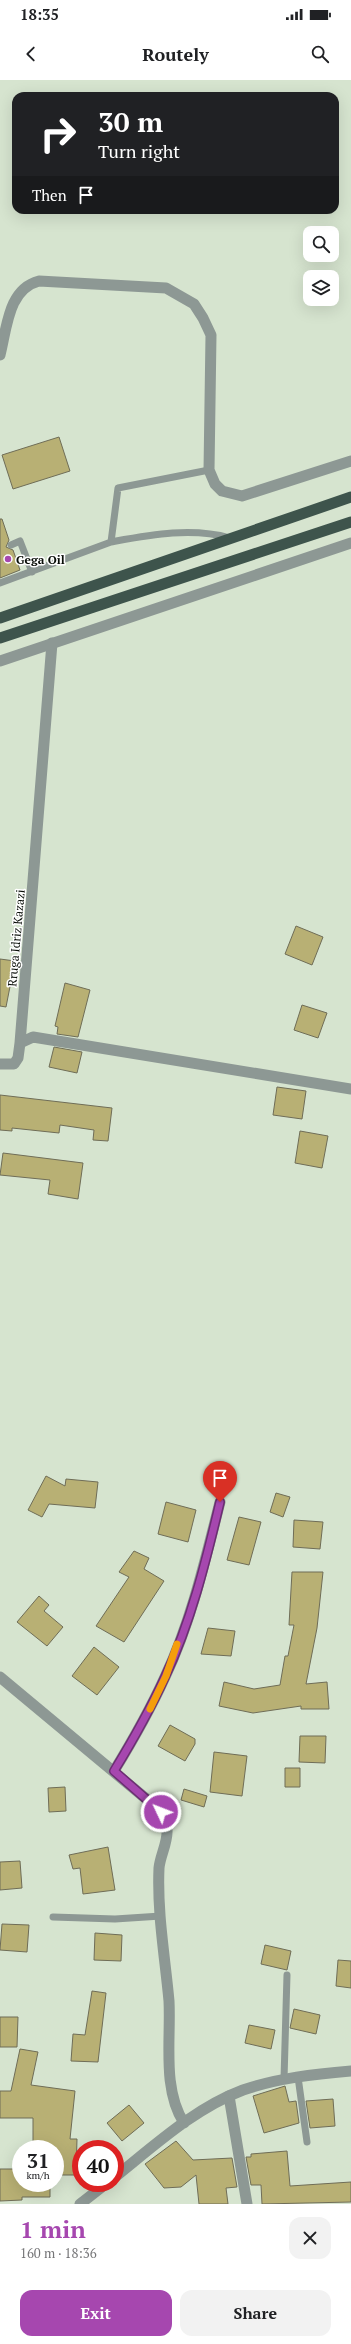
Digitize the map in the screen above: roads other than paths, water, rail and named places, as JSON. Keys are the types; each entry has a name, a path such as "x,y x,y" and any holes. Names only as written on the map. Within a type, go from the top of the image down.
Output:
{"highway":[{"path":"0,618 351,497"},
{"path":"0,638 351,522"}],"street":[{"path":"0,355 14,301 20,291 29,284 39,281 166,288 194,304 204,318 211,335 209,470 215,484 222,491 242,496 351,461"},
{"path":"0,661 351,543"},
{"name":"Rruga Idriz Kazazi","path":"0,1064 14,1064 18,1058 20,1043 52,644"},
{"path":"20,1043 33,1038 351,1089"},
{"path":"114,1771 142,1724 166,1676 204,1564 220,1502"},
{"path":"0,1677 29,1704 114,1771 161,1812 165,1821 167,1831 159,1868 161,1916 169,2001 172,2088 174,2104 184,2123"},
{"path":"124,2170 184,2123 229,2096 261,2084 284,2079 351,2070"},
{"path":"229,2096 247,2204"},
{"path":"80,2204 95,2192"}],"lane":[{"path":"111,542 118,488 209,470"},
{"path":"0,583 111,542 141,537 204,532 230,539"},
{"path":"11,545 20,541 32,572"},
{"path":"53,1917 115,1919 161,1916"},
{"path":"284,2079 287,1975"},
{"path":"298,2077 307,2142"}],"place":[{"name":"Gega Oil","path":"8,559"}]}
